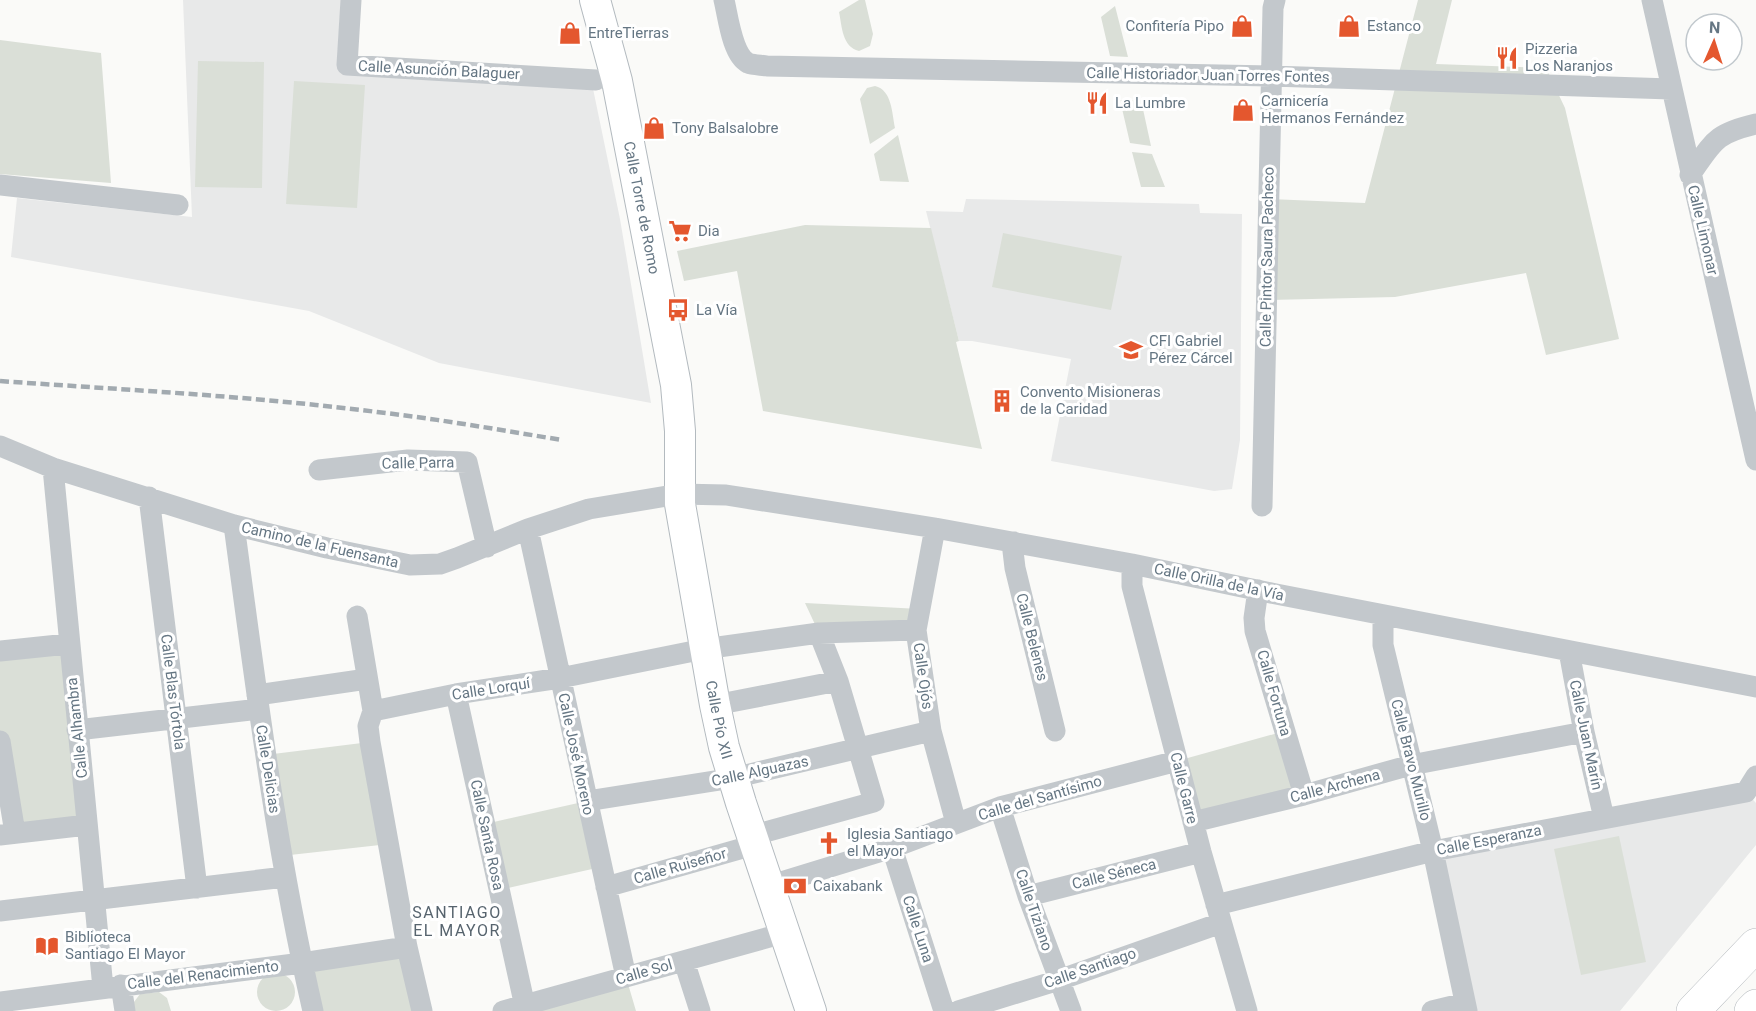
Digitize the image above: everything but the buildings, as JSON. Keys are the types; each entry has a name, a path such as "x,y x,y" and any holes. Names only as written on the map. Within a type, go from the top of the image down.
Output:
{"main road":[{"name":"Calle Torre de Romo","path":"595,0 626,124 656,275 676,386 679,417"},
{"name":"Calle Pío XII","path":"679,417 679,494 687,552 715,705 733,778 811,1011"},
{"path":"1693,1011 1756,945"},
{"path":"1751,1011 1756,1006"}],"street":[{"name":"Calle Asunción Balaguer","path":"351,0 347,65 596,80"},
{"name":"Calle Historiador Juan Torres Fontes","path":"724,0 732,38 740,57 747,62 767,66 1271,76 1671,90"},
{"name":"Calle Limonar","path":"1652,0 1756,460"},
{"name":"Calle Pintor Saura Pacheco","path":"1262,506 1273,3"},
{"path":"1690,175 1715,140 1730,130 1756,124"},
{"path":"0,185 178,205"},
{"name":"Camino de la Fuensanta","path":"0,446 53,468 234,525 327,548 410,565 440,564 528,529 589,509 679,494"},
{"name":"Calle Parra","path":"319,470 408,460 467,462 487,547"},
{"name":"Calle Alhambra","path":"53,468 94,899 112,986 125,1011"},
{"name":"Calle Orilla de la Vía","path":"679,494 726,495 1014,542 1756,687"},
{"name":"Calle Blas Tórtola","path":"149,497 197,888"},
{"name":"Calle Delicias","path":"234,525 285,877 313,1011"},
{"name":"Calle Ojós","path":"935,528 916,630 931,731 956,823"},
{"name":"Calle José Moreno","path":"528,529 626,977"},
{"name":"Calle Belenes","path":"1014,542 1015,568 1055,731"},
{"name":"Calle Garre","path":"1132,564 1132,586 1177,761 1247,1011"},
{"name":"Calle Fortuna","path":"1258,591 1254,623 1304,795"},
{"name":"Calle Bravo Murillo","path":"1383,615 1383,645 1433,851 1466,1007"},
{"path":"357,616 366,679 374,711 368,726 407,947 422,1011"},
{"name":"Calle Lorquí","path":"374,711 456,694 560,678 704,649 819,633 916,630"},
{"path":"819,633 838,681 858,748"},
{"path":"0,651 69,644"},
{"name":"Calle Juan Marín","path":"1569,651 1584,732 1604,818"},
{"path":"77,730 176,718 366,679"},
{"path":"715,705 838,681"},
{"name":"Calle Santa Rosa","path":"456,694 526,1008"},
{"name":"Calle Alguazas","path":"587,801 733,778 931,731"},
{"name":"Calle Archena","path":"1193,822 1304,795 1411,765 1584,732"},
{"path":"0,741 7,834 87,825"},
{"name":"Calle Ruiseñor","path":"606,887 874,802 858,748"},
{"name":"Calle del Santísimo","path":"768,886 892,848 1000,807 1177,761"},
{"name":"Calle Esperanza","path":"1218,914 1433,851 1746,792 1756,776"},
{"name":"Calle Tiziano","path":"1000,807 1028,896 1071,1011"},
{"name":"Calle Luna","path":"892,848 944,1011"},
{"name":"Calle Séneca","path":"1028,896 1201,852"},
{"path":"0,911 285,877"},
{"name":"Calle Santiago","path":"958,1011 1059,980 1218,914"},
{"name":"Calle Sol","path":"503,1011 526,1008 626,977 784,933"},
{"name":"Calle del Renacimiento","path":"0,1002 407,947"},
{"path":"684,961 700,1011"},
{"path":"1432,1011 1466,1007"}],"shaded area":[{"path":"183,0 341,0 337,64 591,79 620,219 651,403 439,363 309,311 11,257 17,198 192,217"},
{"path":"859,0 865,0 873,34 870,46 859,51 853,49 846,41 839,12"},
{"path":"1418,0 1452,0 1436,64 1546,68 1565,108 1619,339 1546,355 1526,273 1395,297 1266,300 1269,199 1365,203"},
{"path":"1115,6 1128,57 1110,56 1101,17"},
{"path":"0,40 101,53 111,183 0,174"},
{"path":"198,61 264,62 262,188 195,187"},
{"path":"294,81 365,85 357,208 286,204"},
{"path":"875,86 881,88 888,97 895,128 870,144 860,99 867,88"},
{"path":"1120,100 1141,100 1151,146 1130,143"},
{"path":"898,135 909,182 880,181 874,154"},
{"path":"1132,152 1152,154 1165,187 1141,187"},
{"name":"CFI Gabriel Pérez Cárcel","path":"966,199 1199,204 1200,213 1242,214 1240,440 1232,489 1214,491 1051,461 1071,359 972,341 959,341 926,211 963,212"},
{"path":"805,225 931,228 959,341 956,342 982,449 763,411 737,271 684,281 677,251"},
{"path":"1003,233 1122,256 1111,310 992,287"},
{"path":"805,603 920,609 916,630 819,633"},
{"path":"68,644 87,825 15,833 0,741 0,651"},
{"path":"1285,731 1304,795 1193,822 1177,761"},
{"path":"370,742 389,844 281,856 265,755"},
{"path":"1746,792 1756,803 1756,845 1620,1011 1467,1011 1433,851"},
{"path":"587,801 601,867 499,890 485,824"},
{"path":"1619,836 1646,962 1581,975 1554,849"},
{"path":"407,947 422,1011 313,1011 302,963"},
{"path":"276,973 283,974 289,979 294,985 294,999 289,1005 283,1010 276,1011 269,1010 263,1005 258,999 257,992 258,985 263,979 269,974"},
{"path":"626,977 636,1011 526,1011"},
{"path":"159,992 167,998 171,1011 132,1011 134,1002 140,994"}],"railway":[{"path":"0,381 330,406 562,440"}],"place":[{"name":"Confitería Pipo","path":"1242,26"},
{"name":"Estanco","path":"1349,26"},
{"name":"EntreTierras","path":"570,33"},
{"name":"Pizzeria Los Naranjos","path":"1507,58"},
{"name":"La Lumbre","path":"1097,103"},
{"name":"Carnicería Hermanos Fernández","path":"1243,110"},
{"name":"Tony Balsalobre","path":"654,128"},
{"name":"Dia","path":"680,231"},
{"name":"La Vía","path":"678,310"},
{"name":"CFI Gabriel Pérez Cárcel","path":"1131,350"},
{"name":"Convento Misioneras de la Caridad","path":"1002,401"},
{"name":"Iglesia Santiago el Mayor","path":"829,843"},
{"name":"Caixabank","path":"795,886"},
{"name":"Biblioteca Santiago El Mayor","path":"47,946"}],"district":[{"name":"SANTIAGO EL MAYOR","path":"457,921"}]}
